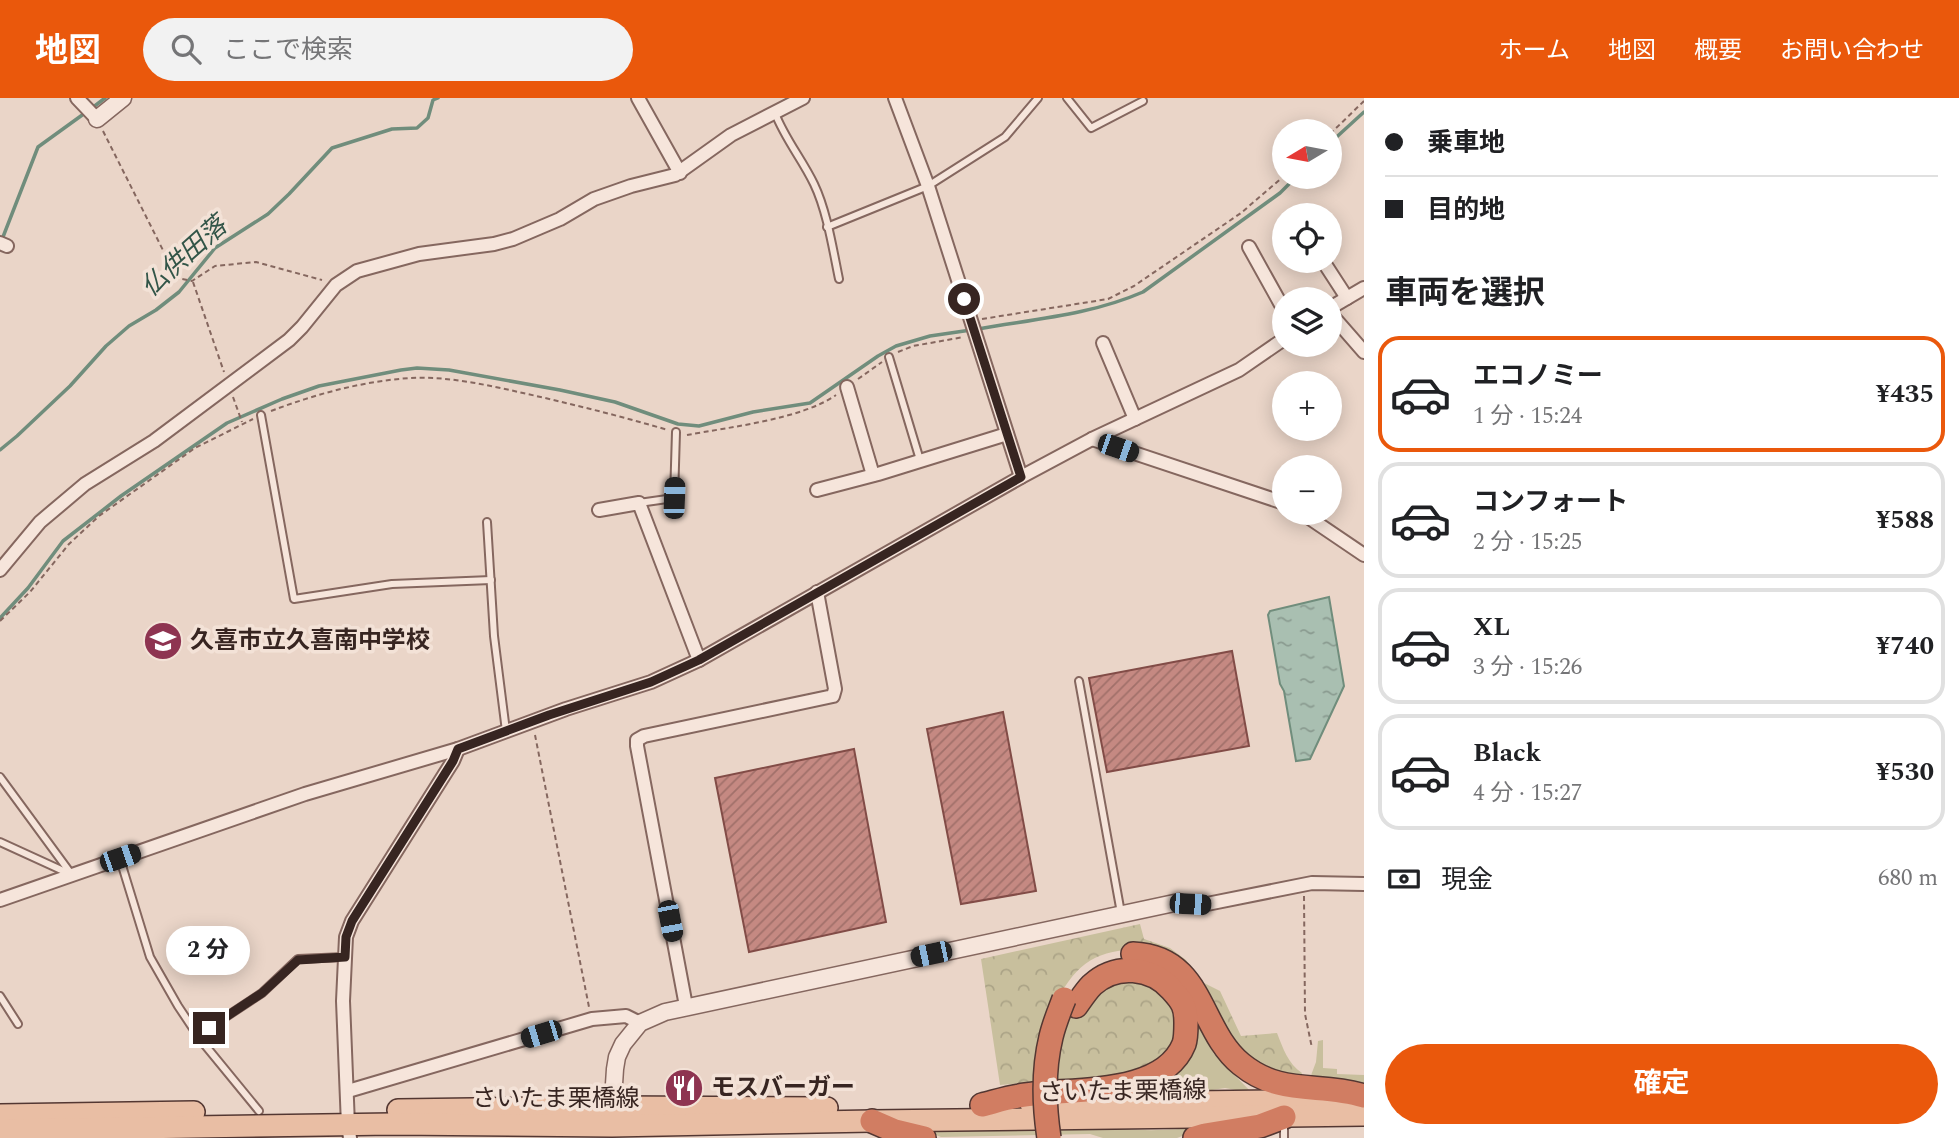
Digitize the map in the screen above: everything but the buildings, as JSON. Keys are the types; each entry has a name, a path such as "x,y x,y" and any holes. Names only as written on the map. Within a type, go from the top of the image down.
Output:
{"highway":[{"path":"1048,1138 1045,1090 1051,1035 1070,1003 1080,976 1097,964 1120,956 1137,954 1175,968 1191,984 1227,1050 1250,1071 1266,1080 1286,1086 1350,1091 1364,1098"},
{"path":"982,1105 1019,1096 1085,1090 1139,1081 1158,1073 1175,1060 1185,1043 1185,1008 1166,982 1151,974 1122,970 1101,978 1070,1003 1059,1068 1061,1138"},
{"path":"872,1121 895,1131 924,1138"},
{"path":"1195,1138 1260,1126 1284,1128"}],"main road":[{"name":"さいたま栗橋線","path":"612,1122 872,1108 1364,1098"},
{"name":"さいたま栗橋線","path":"0,1115 259,1111 349,1116 612,1122 872,1121 1284,1128 1364,1115"},
{"name":"さいたま栗橋線","path":"0,1130 349,1116"}],"street":[{"path":"77,98 97,119 123,98"},
{"path":"638,98 680,173"},
{"path":"0,570 40,522 85,484 154,441 295,335 336,285 358,271 407,257 507,241 551,223 594,199 680,173 730,135 803,98"},
{"path":"895,98 928,186 1021,477"},
{"path":"1249,247 1272,288"},
{"path":"1331,273 1347,298"},
{"path":"1342,301 1364,288"},
{"path":"1342,327 1364,352"},
{"path":"1103,343 1135,419"},
{"path":"0,900 306,794 458,749 532,721 651,682 699,660 1021,477 1092,439 1239,370 1272,347"},
{"path":"847,387 873,475"},
{"path":"817,490 1007,434"},
{"path":"1092,439 1272,499"},
{"path":"599,510 639,503 699,660"},
{"path":"1320,525 1364,555"},
{"path":"687,1006 637,740 644,736 833,696 835,689 817,592"},
{"path":"458,749 352,921 346,937 343,1001 349,1116 592,1019 626,1016 640,1023"},
{"path":"612,1122 617,1057 623,1044 640,1023 665,1012 1179,902 1207,904 1321,882 1364,884"}],"lane":[{"path":"827,227 928,186 1005,137 1038,98"},
{"path":"1067,98 1091,128 1143,101"},
{"path":"775,113 782,132 815,186 839,279"},
{"path":"889,357 920,460"},
{"path":"261,415 294,599 391,584 491,580"},
{"path":"639,503 674,498 676,432"},
{"path":"487,522 494,636 506,732"},
{"path":"1079,681 1121,914"},
{"path":"0,776 72,875"},
{"path":"0,842 72,875"},
{"path":"120,858 150,957 200,1039 259,1111"},
{"path":"200,1039 209,1028 262,993 298,960 345,957"},
{"path":"0,996 18,1024"}],"path":[{"path":"1342,122 1364,101"},
{"path":"97,119 177,278 192,281 215,266 256,262 336,285"},
{"path":"971,321 1108,299 1134,286 1241,213 1272,186"},
{"path":"192,281 242,421"},
{"path":"0,621 30,592 69,544 99,516 195,448 242,421 307,397 366,383 435,378 494,387 576,405 687,435 798,413 824,403 889,357 913,346 975,335"},
{"path":"532,721 592,1019"},
{"path":"1304,884 1305,1014 1312,1048"}],"green space":[{"path":"1140,924 1144,939 1170,948 1186,960 1204,983 1220,991 1241,1036 1277,1033 1290,1060 1302,1073 1298,1084 1261,1070 1142,949 1113,952 1090,960 1072,977 1056,1002 1084,1015 1088,1004 1109,984 1138,978 1170,996 1179,1034 1166,1057 1134,1074 1000,1085 981,959"},
{"path":"1197,1021 1214,1054 1252,1093 1225,1088 1167,1097 1111,1098"},
{"path":"1323,1040 1323,1068 1337,1069 1337,1074 1364,1075 1364,1086 1310,1078 1316,1062 1318,1041"},
{"path":"1095,1126 1149,1130 1204,1128 1177,1138 1103,1138 1090,1134 941,1137 923,1130"}],"water":[{"path":"1329,597 1344,686 1310,759 1296,761 1268,615 1270,611"}],"waterway":[{"path":"92,108 105,98"},
{"name":"仏供田落","path":"0,450 70,386 106,346 129,326 179,292 215,248 268,214 332,148 392,129 417,128 428,118 433,100 438,98"},
{"path":"1342,132 1364,112"},
{"path":"1,242 38,147 85,113"},
{"path":"978,329 1083,311 1143,292 1284,189"},
{"path":"0,618 28,588 63,541 121,496 227,423 319,386 417,368 449,370 615,402 678,424 699,426 753,412 810,403 896,346 930,336 971,330"}],"place":[{"name":"久喜市立久喜南中学校","path":"163,641"},
{"name":"モスバーガー","path":"684,1088"}],"route":[{"path":"209,1028 262,993 298,960 345,957 346,937 352,921 458,749 549,715 651,682 699,660 1021,477 964,299"}]}
